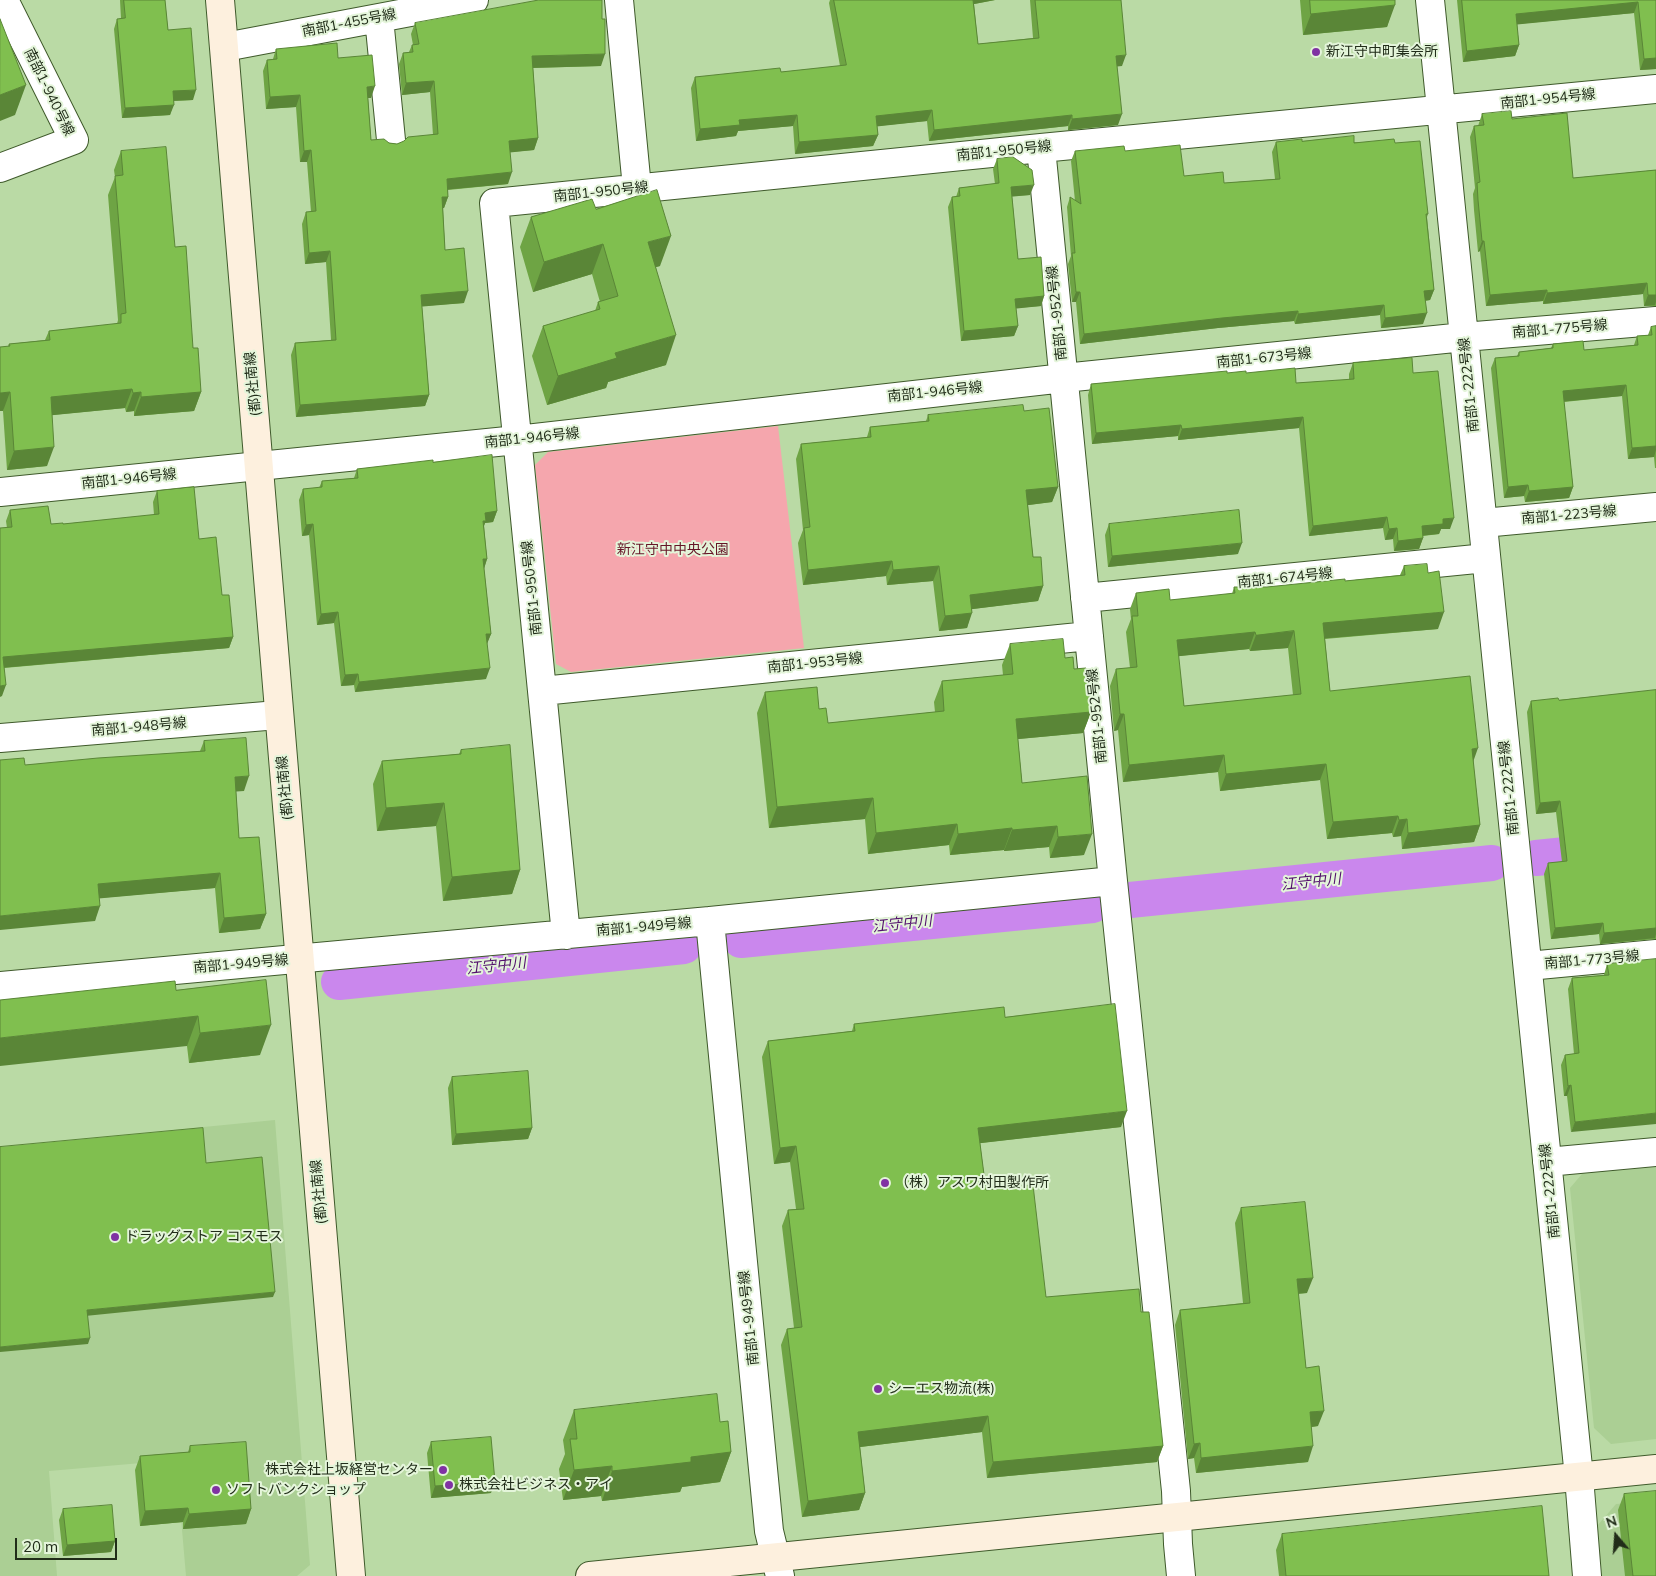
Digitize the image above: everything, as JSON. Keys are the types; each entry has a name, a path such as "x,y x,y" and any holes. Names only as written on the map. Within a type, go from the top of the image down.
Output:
{"street":[{"name":"南部1-940号線","path":"0,168 74,140 4,0"},
{"name":"(都)社南線","path":"220,0 351,1576"},
{"name":"南部1-455号線","path":"225,47 474,0"},
{"path":"619,0 638,188"},
{"name":"南部1-222号線","path":"1430,0 1579,1477 1587,1576"},
{"path":"379,18 391,140"},
{"name":"南部1-954号線","path":"1441,110 1656,88"},
{"name":"南部1-950号線","path":"566,935 494,203 1441,110"},
{"name":"南部1-952号線","path":"1041,148 1113,881 1176,1490 1181,1576"},
{"name":"南部1-775号線","path":"1464,337 1656,321"},
{"name":"南部1-673号線","path":"1064,378 1464,337"},
{"name":"南部1-946号線","path":"0,492 516,440 1064,378"},
{"name":"南部1-223号線","path":"1483,522 1656,507"},
{"name":"南部1-674号線","path":"1085,598 1486,558"},
{"name":"南部1-953号線","path":"542,691 1089,636"},
{"name":"南部1-948号線","path":"0,738 278,715"},
{"path":"710,921 1113,881"},
{"name":"南部1-949号線","path":"0,986 710,921 770,1531 778,1567"},
{"name":"南部1-773号線","path":"1528,966 1656,954"},
{"path":"1547,1162 1656,1152"},
{"path":"590,1576 778,1567 1177,1517 1656,1469"}],"shaded area":[{"path":"275,1120 310,1565 297,1576 186,1576 176,1460 49,1471 57,1576 0,1576 0,1147"},
{"path":"1656,1167 1656,1439 1611,1444 1594,1428 1570,1188 1582,1174"},
{"path":"1656,1501 1656,1576 1602,1576 1597,1526 1616,1504"}],"green space":[{"name":"新江守中中央公園","path":"778,426 804,648 571,672 556,664 535,465 548,452"}],"building":[{"path":"124,0 165,0 168,30 191,28 196,90 173,91 174,105 125,108 117,19 125,18"},
{"path":"539,0 602,0 602,19 605,19 605,54 532,56 538,138 509,141 512,172 447,179 448,197 442,197 445,250 464,248 468,291 421,295 429,395 300,405 295,343 336,340 330,251 309,253 306,212 316,211 311,150 304,151 300,95 270,97 267,60 277,59 276,49 337,43 338,58 372,55 375,86 367,87 371,140 384,139 389,143 397,144 408,137 438,134 434,81 406,83 403,53 413,52 412,45 419,44 415,23"},
{"path":"834,0 973,0 978,44 1039,38 1035,0 1121,0 1126,55 1116,56 1122,114 1072,119 1072,115 934,130 932,110 876,116 878,135 799,142 797,115 739,120 740,125 700,129 695,77 780,68 781,72 846,65"},
{"path":"1310,0 1395,0 1395,5 1311,14"},
{"path":"1462,0 1656,0 1656,58 1644,59 1638,2 1516,14 1519,45 1467,51"},
{"path":"0,19 26,85 0,95"},
{"path":"1511,111 1512,119 1567,113 1573,178 1656,170 1656,295 1648,295 1647,283 1547,293 1547,290 1490,295 1478,200 1477,183 1480,182 1474,126 1484,125 1482,114"},
{"path":"1354,136 1354,143 1394,139 1395,143 1420,141 1434,290 1424,291 1427,313 1385,318 1384,305 1298,314 1298,311 1222,318 1084,334 1080,292 1076,292 1072,253 1075,253 1070,197 1081,204 1075,151 1124,146 1125,151 1180,145 1184,176 1223,172 1224,183 1280,179 1276,142"},
{"path":"166,147 175,247 186,246 193,348 198,348 201,392 141,397 141,392 133,393 132,389 51,397 54,447 14,451 10,392 0,393 0,347 10,346 9,344 50,340 49,331 121,323 121,314 126,313 115,176 123,175 121,151"},
{"path":"1013,157 1032,170 1034,185 1011,187 1018,259 1041,257 1044,296 1015,299 1018,326 964,331 952,197 960,196 959,188 999,183 997,159"},
{"path":"657,190 671,236 648,242 676,335 615,353 617,358 558,376 543,326 600,309 598,302 618,296 603,244 544,262 531,217 592,199 596,209"},
{"path":"1656,326 1656,446 1632,448 1626,385 1563,391 1573,487 1529,491 1528,485 1508,487 1495,358 1519,356 1519,352 1553,348 1553,344 1583,341 1584,350 1638,345 1637,336 1652,335 1651,327"},
{"path":"1412,358 1413,373 1438,371 1454,518 1443,519 1443,524 1422,526 1423,538 1398,541 1397,528 1389,529 1387,517 1313,526 1303,417 1182,429 1181,425 1096,433 1091,384 1227,371 1227,373 1246,371 1246,373 1295,368 1296,383 1354,379 1353,363"},
{"path":"1023,405 1024,411 1049,408 1058,487 1026,490 1033,557 1041,557 1043,586 970,595 972,613 945,616 939,566 893,570 892,561 808,570 804,528 810,527 801,444 871,437 870,427 929,421 928,415"},
{"path":"492,455 497,511 485,513 486,521 483,521 487,559 483,559 491,634 486,634 490,668 359,682 358,674 345,675 338,612 321,614 313,524 306,525 303,489 322,487 322,481 358,478 357,469"},
{"path":"194,487 199,539 216,537 222,595 229,595 233,637 3,657 6,685 0,686 0,528 12,527 10,510 48,506 51,524 159,514 157,491"},
{"path":"1239,510 1242,543 1112,556 1109,524"},
{"path":"1427,564 1428,573 1439,571 1444,612 1323,623 1330,691 1470,676 1478,748 1472,749 1480,825 1408,833 1407,819 1399,820 1398,816 1333,822 1326,764 1226,774 1224,755 1129,765 1124,714 1120,714 1116,669 1137,667 1132,616 1138,616 1136,593 1169,589 1170,600 1235,593 1234,587 1267,587 1405,575 1404,566","holes":["1294,631 1301,694 1184,706 1177,640 1255,632 1256,635"]},
{"path":"1063,639 1065,658 1073,657 1074,669 1086,668 1091,712 1016,719 1022,783 1087,776 1092,834 1058,837 1057,826 1012,830 1012,828 958,834 957,824 876,833 873,798 777,807 765,692 817,687 819,709 826,708 828,723 944,711 942,681 1013,674 1010,644"},
{"path":"1656,690 1656,928 1604,933 1603,923 1555,928 1548,863 1567,861 1560,801 1540,803 1531,701"},
{"path":"246,738 249,776 235,777 239,838 259,837 266,914 224,918 220,873 98,884 100,906 0,916 0,760 24,758 25,765 205,751 204,741"},
{"path":"510,745 520,870 452,877 444,803 386,808 382,761 461,754 461,750"},
{"path":"1656,959 1656,1113 1575,1122 1571,1085 1568,1086 1565,1055 1579,1053 1572,978 1609,975 1607,964"},
{"path":"266,980 271,1025 200,1033 198,1016 0,1038 0,1000 175,981 176,990"},
{"path":"1115,1004 1127,1111 978,1128 986,1190 1033,1185 1046,1297 1139,1289 1141,1312 1149,1312 1163,1446 993,1462 988,1416 858,1432 865,1493 808,1501 787,1329 802,1327 788,1210 804,1209 796,1146 780,1148 768,1041 855,1031 854,1024 1004,1007 1005,1017"},
{"path":"528,1071 532,1128 456,1134 452,1077"},
{"path":"203,1128 206,1163 262,1157 275,1292 87,1310 90,1338 0,1347 0,1147"},
{"path":"1305,1202 1313,1278 1297,1279 1306,1368 1319,1366 1324,1411 1310,1412 1313,1446 1201,1458 1200,1443 1194,1444 1180,1310 1250,1303 1241,1208"},
{"path":"717,1394 720,1422 728,1421 731,1452 691,1457 691,1462 612,1471 612,1466 574,1470 570,1439 577,1439 574,1410"},
{"path":"491,1437 495,1482 435,1486 431,1442"},
{"path":"246,1442 251,1509 189,1514 188,1508 145,1511 140,1456 190,1452 190,1446"},
{"path":"1656,1491 1656,1576 1633,1576 1624,1494"},
{"path":"112,1505 115,1541 67,1545 63,1509"},
{"path":"1542,1506 1549,1576 1286,1576 1282,1534"}],"waterway":[{"name":"江守中川","path":"1536,858 1656,846"},
{"name":"江守中川","path":"1130,900 1492,863"},
{"name":"江守中川","path":"741,940 1093,905"},
{"name":"江守中川","path":"339,982 684,946"}],"place":[{"name":"新江守中町集会所","path":"1316,52"},
{"name":"（株）アスワ村田製作所","path":"885,1183"},
{"name":"ドラッグストア コスモス","path":"115,1237"},
{"name":"シーエス物流(株)","path":"878,1389"},
{"name":"株式会社上坂経営センター","path":"443,1470"},
{"name":"株式会社ビジネス・アイ","path":"449,1485"},
{"name":"ソフトバンクショップ","path":"216,1490"}]}
